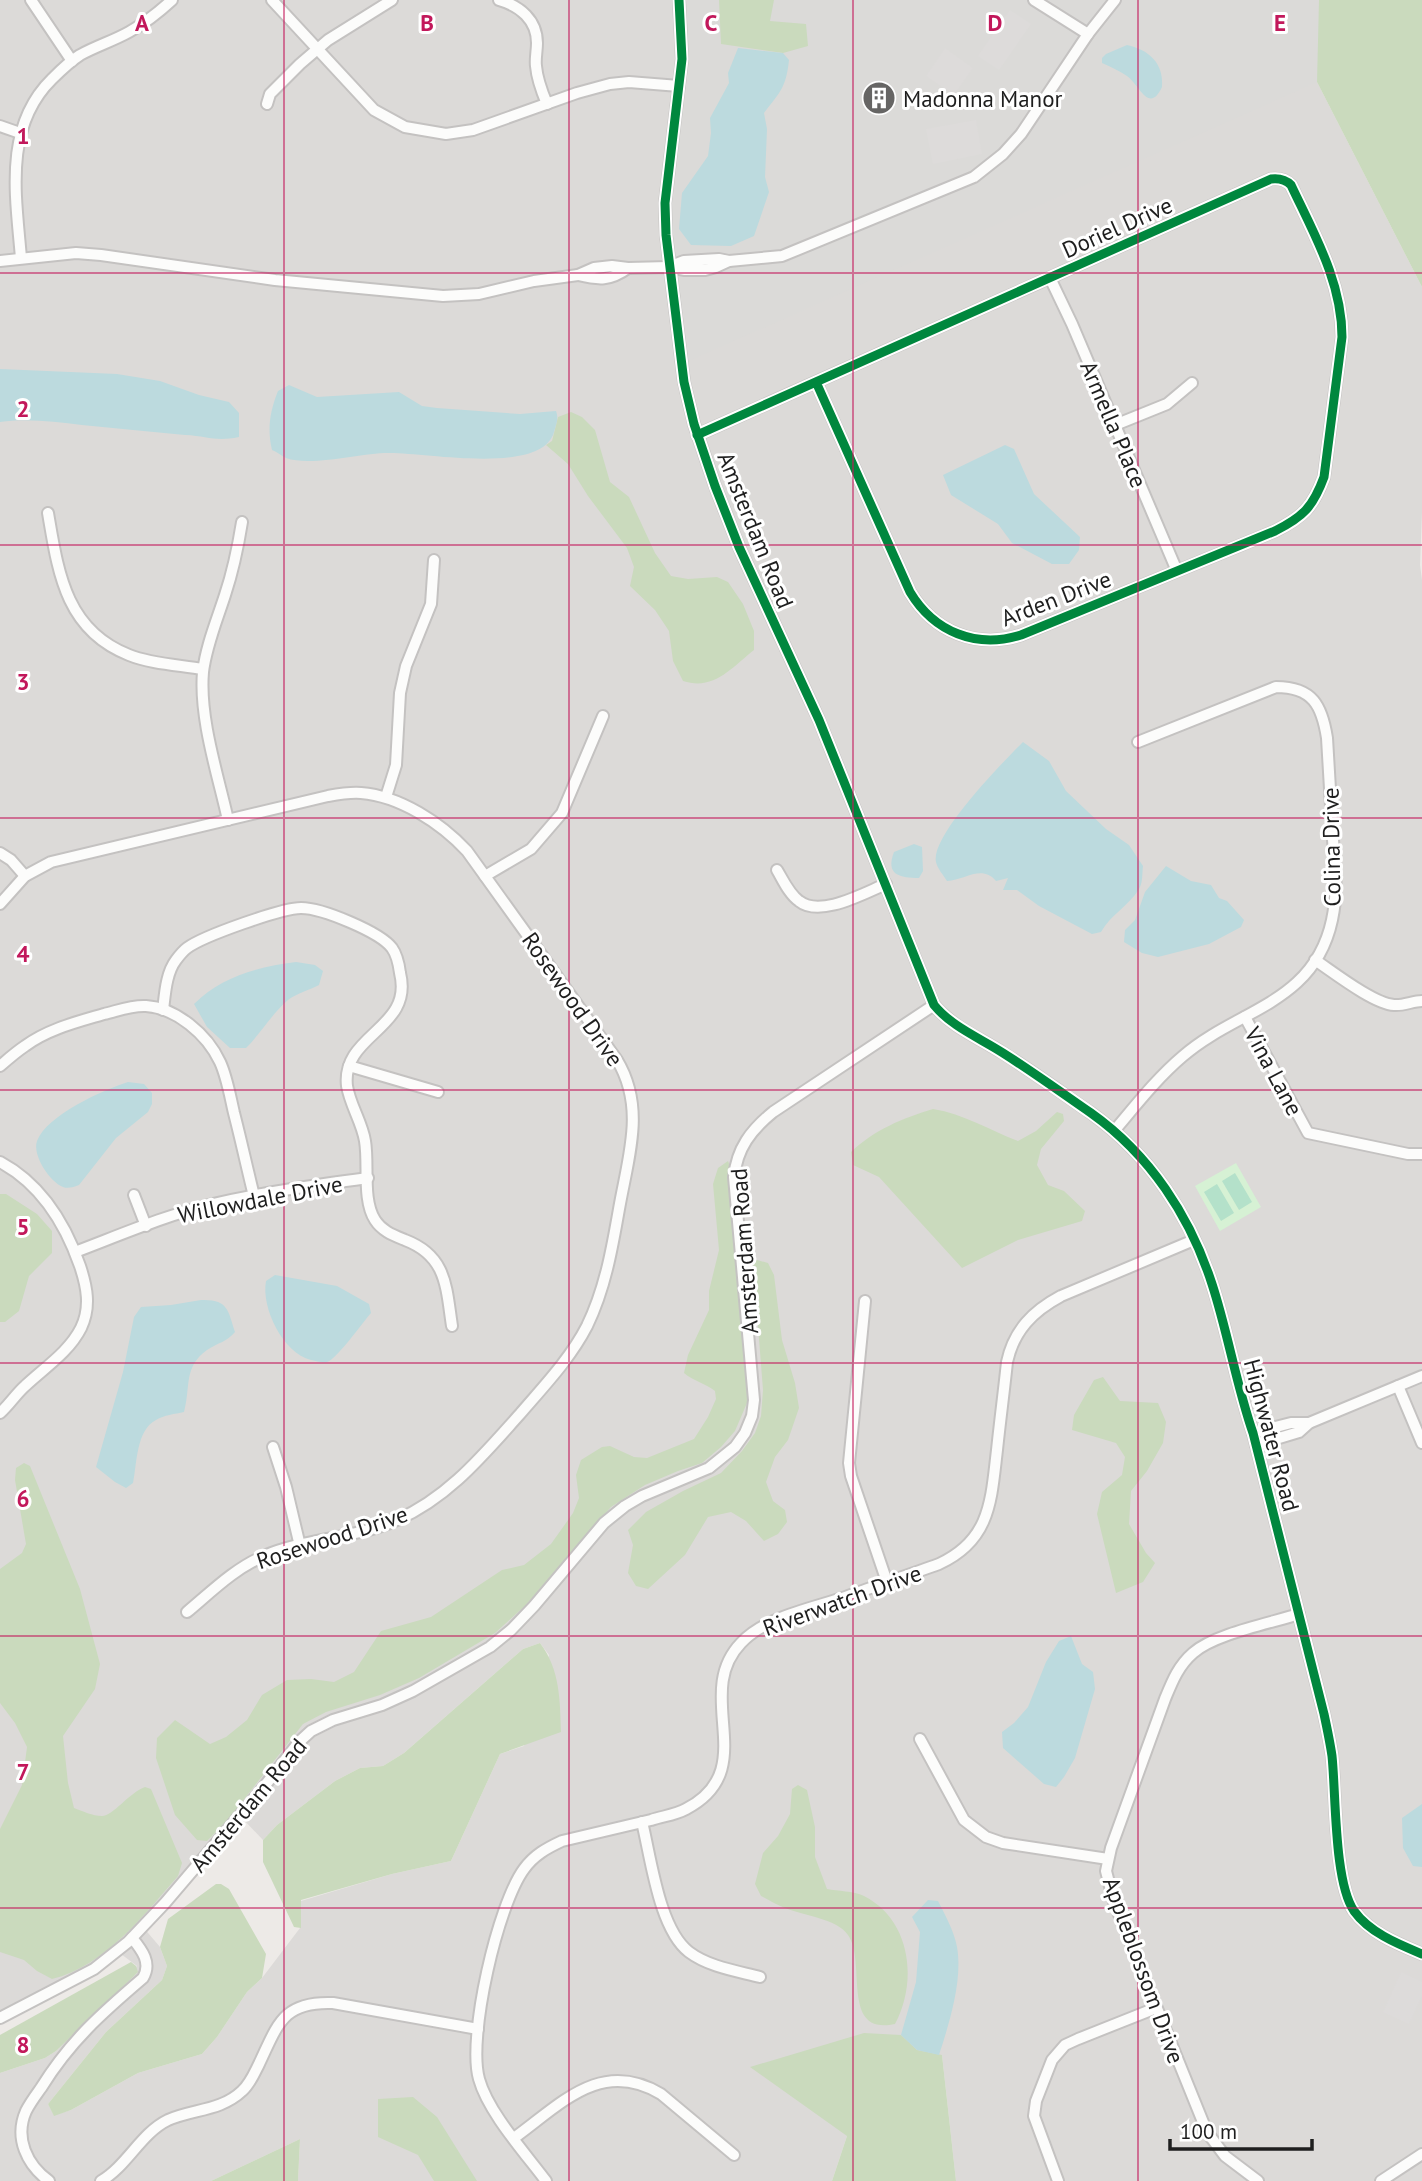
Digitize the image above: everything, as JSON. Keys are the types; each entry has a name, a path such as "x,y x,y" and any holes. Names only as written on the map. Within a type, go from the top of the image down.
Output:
{"street":[{"path":"31,0 72,61"},
{"path":"21,258 15,158 20,133 29,110 44,87 72,61 128,33 172,0"},
{"path":"272,0 374,110 405,127 446,134 460,133 610,84 629,82 679,86"},
{"path":"267,104 270,94 278,84 317,49 392,0"},
{"path":"499,0 511,3 531,20 537,40 536,66 547,104"},
{"name":"Amsterdam Road","path":"0,2018 94,1969 132,1938 311,1731 333,1720 413,1692 490,1647 534,1606 604,1523 642,1496 709,1468 735,1447 752,1416 754,1400 734,1177 741,1147 757,1125 773,1112 934,1005 819,720 739,547 697,435 684,382 668,267 665,203 682,59 679,0"},
{"path":"1034,0 1088,34"},
{"path":"0,261 76,253 275,280 443,296 479,294 534,281 578,275 594,268 668,267 684,261 729,261 782,256 974,177 1003,154 1021,134 1088,34 1115,0"},
{"path":"0,126 20,133"},
{"name":"Doriel Drive","path":"697,435 1271,179 1287,180 1292,185 1335,284 1342,319 1326,460"},
{"name":"Armella Place","path":"1050,278 1177,571"},
{"name":"Arden Drive","path":"816,382 910,592 925,613 946,630 975,639 1008,639 1275,531 1301,516 1317,496 1324,477 1326,460"},
{"path":"1115,425 1167,404 1192,383"},
{"path":"48,513 65,592 89,628 129,655 203,669"},
{"path":"228,820 204,711 202,687 203,669 229,582 242,522"},
{"path":"386,797 399,746 400,693 406,666 431,604 434,560"},
{"name":"Colina Drive","path":"1114,1131 1156,1082 1183,1056 1217,1032 1280,998 1290,989 1315,960 1329,930 1336,895 1324,716 1305,693 1296,688 1276,687 1138,742"},
{"path":"485,876 531,849 562,813 603,716"},
{"name":"Rosewood Drive","path":"0,904 25,876 51,862 341,794 365,793 386,797 444,830 467,851 625,1073 634,1110 633,1127 610,1262 596,1305 573,1350 539,1392 460,1479 433,1501 397,1520 362,1532 267,1554 241,1568 187,1612"},
{"path":"0,853 11,860 25,876"},
{"path":"777,870 799,902 813,907 825,908 886,884"},
{"path":"163,1010 170,969 187,948 201,940 282,910 303,908 325,912 378,936 387,943 395,953 401,975 402,995 398,1008 386,1023 355,1052 349,1066 347,1084 365,1142 370,1209 375,1220 388,1233 423,1248 440,1266 445,1280 452,1326"},
{"path":"1315,960 1386,1004 1422,1001"},
{"name":"Highwater Road","path":"934,1005 950,1021 1003,1053 1128,1142 1170,1194 1194,1240 1212,1284 1321,1700 1331,1754 1345,1894 1356,1914 1370,1927 1388,1939 1422,1954"},
{"path":"0,1066 26,1045 70,1024 126,1008 146,1006 163,1010 185,1021 213,1050 220,1062 254,1196"},
{"name":"Vina Lane","path":"1245,1017 1307,1133 1408,1154 1422,1154"},
{"path":"349,1066 438,1092"},
{"path":"0,1162 45,1199 67,1231 88,1297 86,1317 74,1340 0,1413"},
{"name":"Willowdale Drive","path":"75,1252 211,1204 368,1178"},
{"path":"134,1195 146,1226"},
{"name":"Riverwatch Drive","path":"546,2181 492,2107 479,2079 475,2049 494,1942 524,1869 541,1852 562,1841 673,1814 690,1807 704,1796 718,1779 726,1750 720,1702 721,1686 726,1665 741,1642 767,1624 939,1564 957,1555 982,1526 991,1502 1007,1362 1025,1323 1045,1305 1061,1296 1194,1240"},
{"path":"865,1300 849,1463 887,1581"},
{"path":"1256,1445 1299,1432 1309,1423 1422,1376"},
{"path":"1398,1386 1422,1443"},
{"path":"1253,1433 1292,1423 1309,1423"},
{"path":"273,1447 300,1546"},
{"name":"Appleblossom Drive","path":"1258,2181 1225,2156 1207,2132 1109,1888 1106,1871 1165,1699 1174,1676 1183,1663 1194,1652 1213,1642 1299,1614"},
{"path":"920,1739 964,1820 986,1837 1003,1843 1108,1859"},
{"path":"642,1822 665,1916 675,1937 689,1952 705,1962 760,1977"},
{"path":"49,2181 37,2172 24,2151 22,2124 26,2111 55,2064 88,2026 143,1978 148,1965 132,1938"},
{"path":"101,2181 111,2175 153,2131 167,2121 217,2107 243,2091 251,2081 279,2024 289,2012 300,2006 314,2002 333,2003 478,2029"},
{"path":"1058,2181 1034,2116 1036,2101 1052,2060 1065,2045 1156,2008"},
{"path":"514,2138 584,2088 603,2081 631,2081 661,2094 734,2155"},
{"path":"1381,2181 1422,2154"}],"shaded area":[{"path":"0,0 1327,0 1317,82 1422,287 1422,2181 956,2181 942,2055 847,2136 832,2181 298,2181 300,2139 211,2181 0,2181 0,2073 45,2058 56,2051 137,1966 117,1951 0,2018","holes":["540,1643 549,1655 524,1746 500,1754 451,1861 392,1874 301,1901 300,1928 262,1978 247,1992 217,2037 202,2054 138,2073 71,2110 54,2115 48,2104 106,2032 162,1980 167,1966 160,1947 143,1927 240,1816 263,1840 277,1825 335,1781 360,1768 383,1766 404,1753 523,1649"]},
{"name":"Madonna Manor","path":"679,0 1327,0 1317,82 682,364 666,235 682,59"},
{"path":"1010,10 1031,24 999,70 978,56"},
{"path":"945,48 973,68 954,95 926,76"},
{"path":"976,120 982,154 933,164 926,129"},
{"path":"1401,1972 1422,1982 1422,1996 1409,2024 1383,2012"}],"green space":[{"path":"719,0 774,0 770,21 806,24 808,46 783,53 721,44"},
{"path":"1319,0 1422,0 1422,287 1317,82"},
{"path":"571,412 582,417 595,430 610,482 629,497 655,553 671,576 688,579 717,577 728,582 743,604 754,631 754,650 722,676 704,683 683,681 673,661 669,631 655,610 630,586 634,567 627,548 568,464 546,445 552,441 558,417"},
{"path":"933,1109 966,1118 1018,1141 1036,1131 1057,1112 1063,1114 1064,1121 1041,1149 1037,1165 1048,1185 1064,1191 1085,1211 1082,1221 1018,1240 962,1268 879,1177 853,1165 851,1152 869,1137 900,1121"},
{"path":"728,1161 748,1370 747,1403 735,1431 702,1463 645,1485 611,1507 526,1605 495,1633 419,1678 380,1695 326,1712 303,1724 227,1821 207,1841 197,1840 175,1815 156,1758 157,1738 175,1720 210,1744 226,1737 247,1720 262,1695 287,1680 334,1682 354,1672 381,1631 431,1617 502,1570 524,1565 551,1544 573,1513 579,1498 576,1475 581,1460 602,1447 610,1446 634,1457 647,1458 694,1439 716,1399 715,1391 684,1373 688,1355 709,1310 709,1291 719,1250 713,1184 718,1168"},
{"path":"1236,1163 1261,1207 1220,1231 1195,1186"},
{"path":"1235,1173 1252,1202 1239,1210 1222,1181"},
{"path":"1217,1184 1234,1213 1221,1221 1204,1192"},
{"path":"0,1194 6,1194 37,1214 52,1231 52,1253 29,1276 19,1311 5,1322 0,1322"},
{"path":"757,1260 768,1263 774,1275 782,1340 795,1383 799,1408 788,1440 775,1457 766,1482 773,1501 785,1510 787,1522 778,1534 764,1541 746,1521 731,1512 708,1517 685,1555 648,1589 636,1586 628,1573 633,1545 628,1530 646,1512 721,1473 755,1433 761,1416 763,1390 753,1262"},
{"path":"1103,1377 1120,1401 1158,1403 1166,1422 1163,1443 1147,1471 1131,1491 1129,1524 1155,1563 1143,1582 1116,1593 1097,1514 1102,1492 1122,1475 1125,1457 1116,1443 1072,1430 1074,1415 1094,1380"},
{"path":"24,1463 30,1466 80,1589 100,1664 95,1689 63,1736 68,1783 74,1808 102,1816 139,1790 145,1787 151,1789 182,1863 178,1876 122,1937 89,1963 52,1979 24,1960 0,1952 0,1829 22,1785 27,1747 15,1723 0,1703 0,1569 22,1553 26,1544 15,1480 16,1468"},
{"path":"540,1643 555,1674 561,1732 500,1754 451,1861 392,1874 301,1900 301,1928 294,1927 263,1862 263,1840 277,1825 335,1781 360,1768 383,1766 404,1753 523,1649"},
{"path":"798,1785 807,1790 815,1827 815,1857 827,1889 864,1896 880,1907 901,1936 908,1971 902,2007 895,2024 878,2025 867,2019 858,1994 853,1947 843,1930 828,1921 776,1904 761,1896 755,1884 763,1853 778,1836 790,1814 792,1789"},
{"path":"216,1884 229,1889 266,1954 262,1978 247,1992 217,2037 202,2054 138,2073 71,2110 54,2116 48,2104 106,2032 162,1980 167,1966 160,1947 168,1919"},
{"path":"131,1962 138,1972 56,2051 45,2058 0,2073 0,2035"},
{"path":"864,2033 901,2035 917,2050 942,2055 956,2181 832,2181 847,2136 750,2067"},
{"path":"413,2097 437,2117 477,2181 434,2181 418,2155 378,2137 378,2099"},
{"path":"300,2139 298,2181 211,2181"}],"water":[{"path":"1127,45 1142,50 1158,64 1162,87 1153,98 1144,95 1127,76 1102,63 1106,54"},
{"path":"738,48 783,53 789,60 781,89 764,113 767,129 765,177 769,192 754,236 731,246 691,245 679,229 682,193 708,156 710,118 729,83 728,73"},
{"path":"0,369 117,374 160,381 229,402 239,413 239,437 217,439 41,421 0,422"},
{"path":"289,385 317,397 399,392 422,406 520,414 556,411 557,419 554,432 545,445 528,454 506,458 453,458 388,453 296,460 272,450 270,435 271,413 278,391"},
{"path":"1005,445 1014,449 1034,494 1080,537 1079,550 1069,564 1052,564 1012,543 998,524 951,495 943,475"},
{"path":"1023,742 1049,761 1066,791 1106,829 1129,845 1143,866 1139,889 1101,932 1092,934 1039,906 1017,890 1003,890 1008,878 996,881 991,876 979,873 947,881 936,862 937,850 956,818"},
{"path":"914,844 922,847 923,871 919,878 896,874 891,866 894,852"},
{"path":"1166,866 1191,881 1211,885 1219,898 1227,901 1244,920 1241,927 1209,944 1158,957 1142,953 1124,942 1125,930 1135,920 1145,892"},
{"path":"296,962 315,965 323,971 319,985 288,1000 246,1048 230,1048 207,1027 194,1004 216,986 241,974"},
{"path":"128,1082 144,1084 152,1093 152,1104 148,1112 116,1138 79,1185 67,1188 58,1184 43,1167 37,1153 37,1141 43,1131 77,1105"},
{"path":"275,1275 337,1286 369,1304 371,1313 331,1360 311,1360 291,1348 276,1328 265,1292 266,1281"},
{"path":"201,1300 222,1304 231,1318 235,1332 207,1350 194,1363 184,1412 159,1418 149,1425 138,1448 133,1483 126,1488 96,1467 123,1372 134,1317 141,1307"},
{"path":"1071,1636 1082,1664 1093,1672 1095,1689 1075,1758 1056,1787 1044,1784 1003,1748 1002,1732 1028,1707 1046,1662 1059,1641"},
{"path":"1422,1804 1422,1867 1413,1866 1403,1848 1402,1818"},
{"path":"928,1900 938,1901 949,1923 957,1947 958,1960 954,2002 939,2055 917,2050 901,2035 916,1982 920,1932 912,1917"}],"cycle path":[{"path":"679,0 682,59 665,203 666,235 684,382 694,424 715,486 739,547 819,720 934,1005 958,1026 1025,1068 1112,1130 1149,1168 1180,1211 1192,1234 1218,1302 1324,1714 1332,1756 1339,1859 1347,1898 1354,1911 1368,1926 1422,1954"},
{"path":"697,435 1271,179 1282,179 1291,185 1325,259 1341,317 1342,337 1324,477 1306,510 1275,531 1021,635 1004,639 988,640 958,634 931,618 920,606 910,592 816,382"}],"place":[{"name":"Madonna Manor","path":"879,98"}]}
